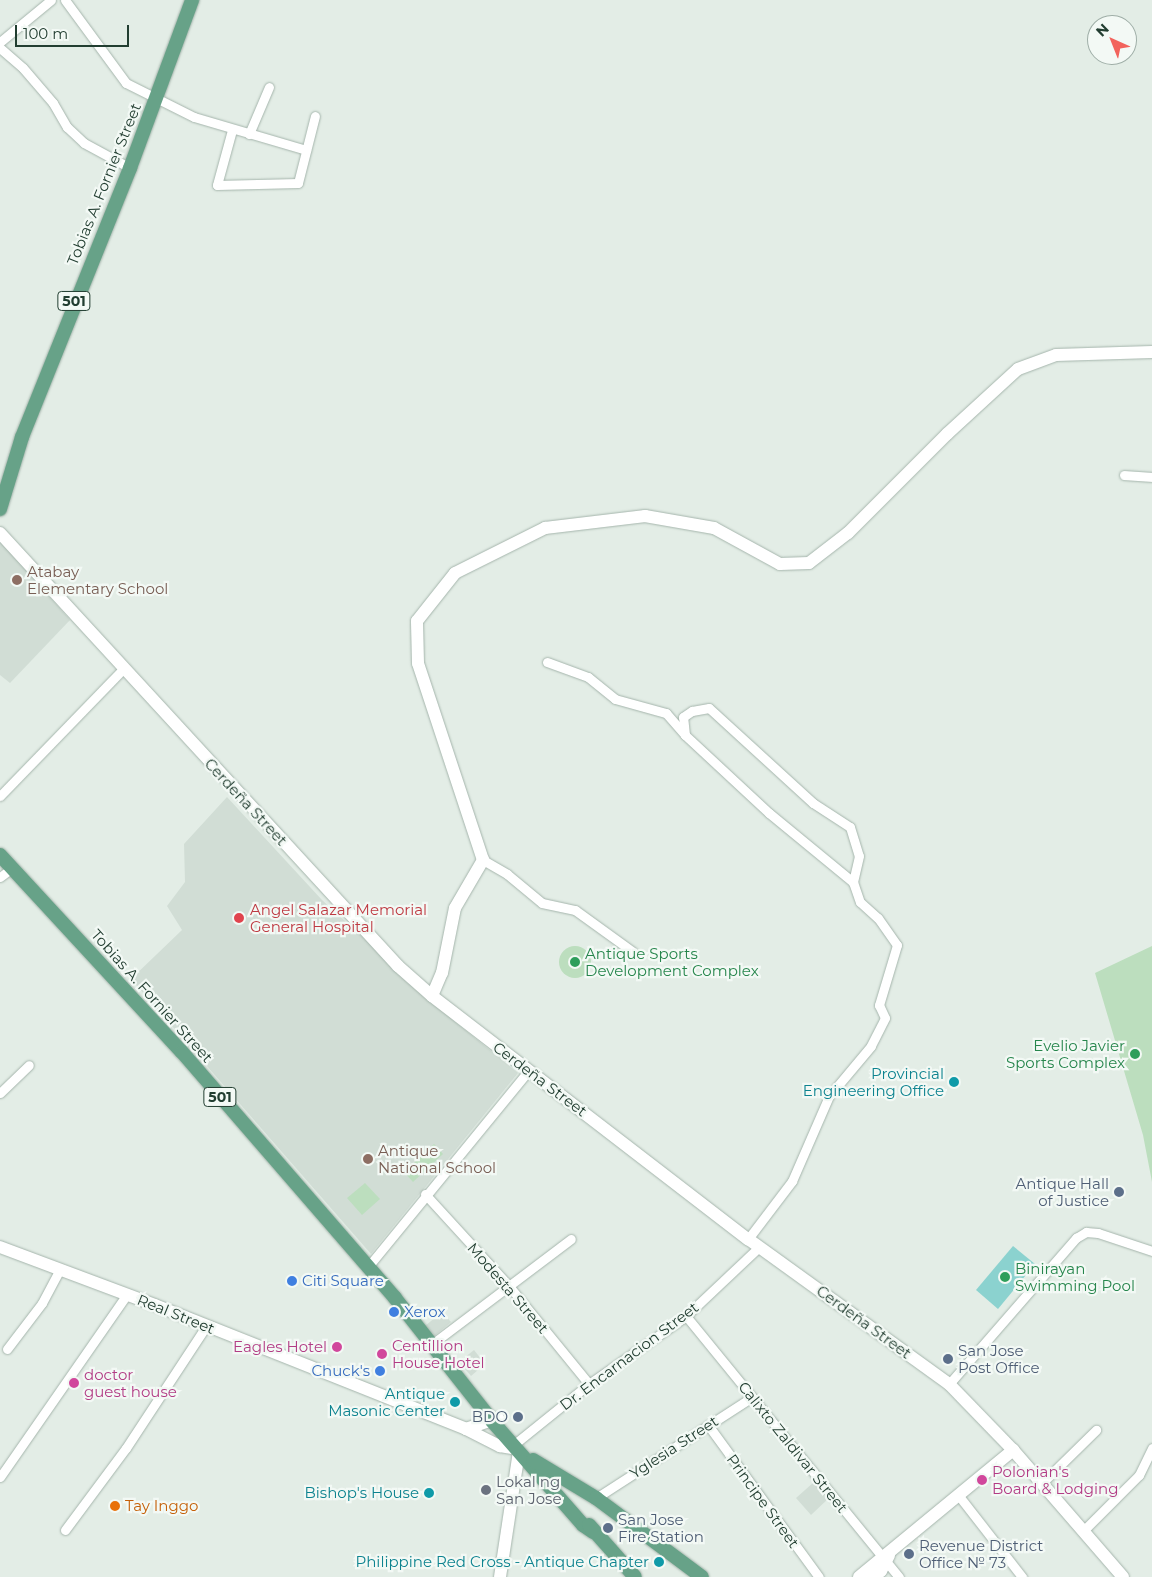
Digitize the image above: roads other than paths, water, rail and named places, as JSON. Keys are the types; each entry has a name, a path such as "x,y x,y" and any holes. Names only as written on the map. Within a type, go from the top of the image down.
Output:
{"main road":[{"name":"501","path":"156,96 192,0"},
{"name":"Tobias A. Fornier Street","path":"0,509 22,437 130,168 156,96"},
{"path":"432,996 442,973 456,908 483,860 418,663 417,621 455,574 545,528 645,516 714,528 780,564 809,563 848,534 947,434 1018,369 1056,355 1152,352"},
{"name":"Cerdeña Street","path":"0,533 385,952 432,996 748,1239 949,1384 1013,1450 1122,1577"},
{"name":"Tobias A. Fornier Street","path":"0,855 182,1052 432,1344 583,1525 593,1532"},
{"name":"Real Street","path":"0,1247 127,1294 466,1429 500,1446 518,1448"},
{"path":"466,1429 495,1420"},
{"name":"Tobias A. Fornier Street","path":"518,1448 533,1460 593,1532 635,1577"},
{"path":"500,1577 518,1448"},
{"path":"859,1577 886,1557 1013,1450"},
{"path":"533,1460 596,1498 702,1577"},
{"path":"874,1577 886,1557"}],"street":[{"path":"0,42 51,0"},
{"path":"65,0 126,83 156,96 194,117 232,130 306,150"},
{"path":"0,48 36,83 78,137 130,168"},
{"path":"249,134 268,87"},
{"path":"232,130 217,185 298,183 314,116"},
{"path":"1124,475 1152,477"},
{"path":"547,662 588,677 615,699 666,713 685,735 769,813 854,882"},
{"path":"0,796 123,669"},
{"path":"685,735 683,717 692,711 708,708 813,803 850,827 859,856 854,882 860,902 878,918 897,945 879,1005 885,1018 871,1046 829,1096 792,1181 748,1239"},
{"path":"483,860 507,874 542,903 575,910 633,952"},
{"path":"0,877 12,868"},
{"path":"0,1093 29,1065"},
{"path":"367,1268 425,1194 529,1070"},
{"name":"Modesta Street","path":"425,1194 509,1286 589,1384"},
{"path":"949,1384 1076,1238 1086,1232 1098,1233 1152,1251"},
{"path":"432,1344 571,1239"},
{"name":"Dr. Encarnacion Street","path":"518,1448 589,1384 686,1316 759,1247"},
{"path":"7,1349 42,1303 60,1269"},
{"path":"0,1477 127,1294"},
{"name":"Calixto Zaldivar Street","path":"686,1316 886,1557 899,1577"},
{"path":"65,1530 126,1448 206,1326"},
{"name":"Yglesia Street","path":"596,1498 752,1397"},
{"name":"Principe Street","path":"708,1425 819,1577"},
{"path":"1042,1483 1096,1430"},
{"path":"1083,1531 1139,1475 1150,1460 1152,1448"},
{"path":"959,1496 1022,1577"}],"water":[{"name":"Binirayan Swimming Pool","path":"1013,1246 1035,1264 998,1309 976,1290"}],"place":[{"name":"Atabay Elementary School","path":"17,580"},
{"name":"Angel Salazar Memorial General Hospital","path":"239,918"},
{"name":"Antique Sports Development Complex","path":"575,962"},
{"name":"Evelio Javier Sports Complex","path":"1135,1054"},
{"name":"Provincial Engineering Office","path":"954,1082"},
{"name":"Antique National School","path":"368,1159"},
{"name":"Antique Hall of Justice","path":"1119,1192"},
{"name":"Binirayan Swimming Pool","path":"1005,1277"},
{"name":"Citi Square","path":"292,1281"},
{"name":"Xerox","path":"394,1312"},
{"name":"Eagles Hotel","path":"337,1347"},
{"name":"Centillion House Hotel","path":"382,1354"},
{"name":"San Jose Post Office","path":"948,1359"},
{"name":"Chuck's","path":"380,1371"},
{"name":"doctor guest house","path":"74,1383"},
{"name":"Antique Masonic Center","path":"455,1402"},
{"name":"BDO","path":"518,1417"},
{"name":"Polonian's Board & Lodging","path":"982,1480"},
{"name":"Lokal ng San Jose","path":"486,1490"},
{"name":"Bishop's House","path":"429,1493"},
{"name":"Tay Inggo","path":"115,1506"},
{"name":"San Jose Fire Station","path":"608,1528"},
{"name":"Revenue District Office № 73","path":"909,1554"},
{"name":"Philippine Red Cross - Antique Chapter","path":"659,1562"}]}
